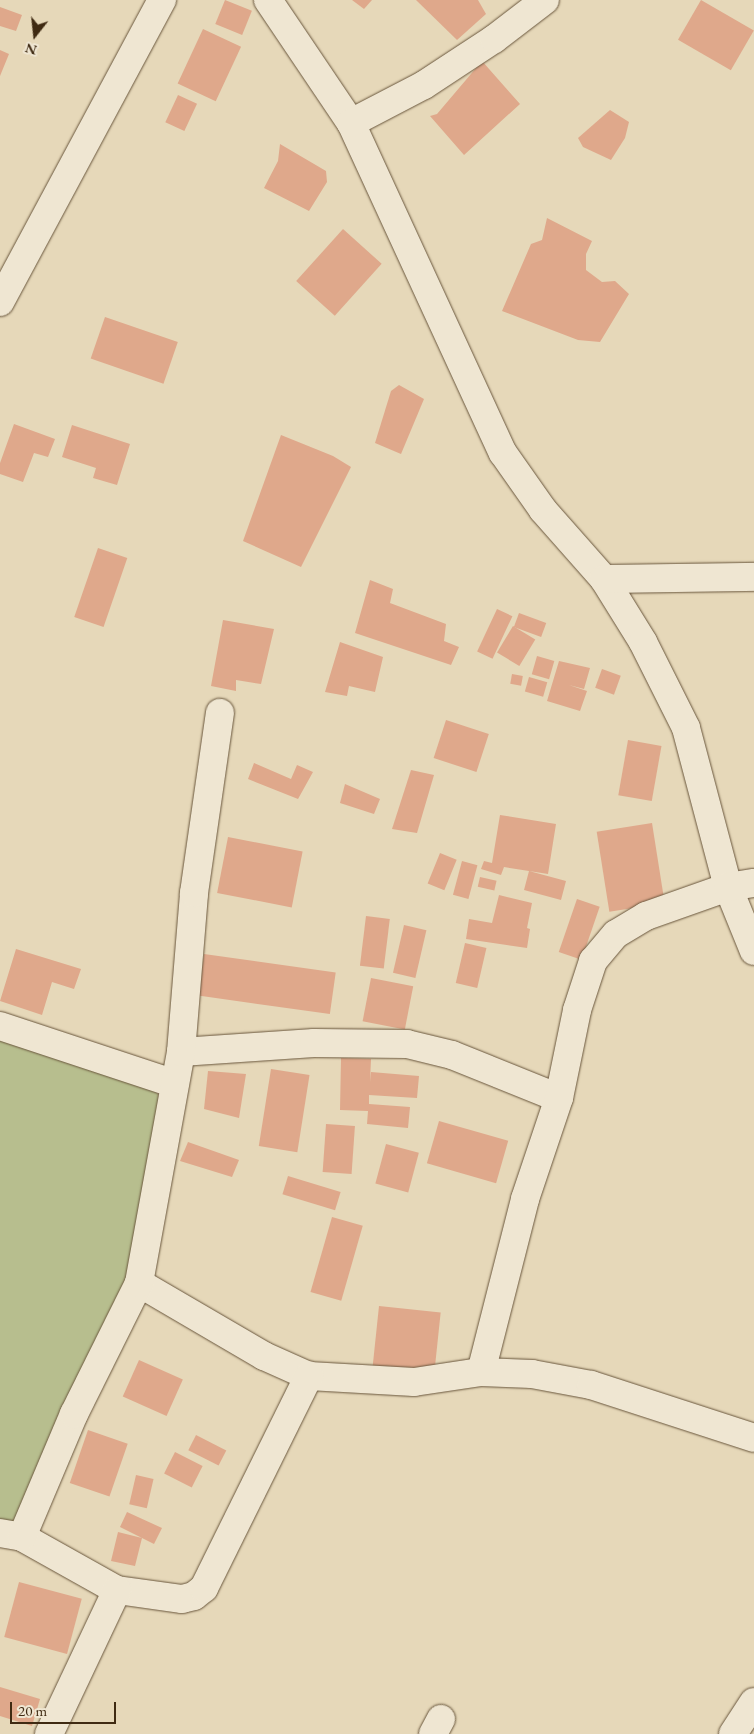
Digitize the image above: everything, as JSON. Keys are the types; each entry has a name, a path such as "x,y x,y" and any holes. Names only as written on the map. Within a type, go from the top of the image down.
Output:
{"street":[{"path":"0,302 162,0"},
{"path":"268,0 351,123 503,453 543,510 604,579 642,642 686,728 741,885 754,951"},
{"path":"351,123 424,85 494,39 545,0"},
{"path":"604,579 754,577"},
{"path":"220,713 194,893 181,1052 139,1283 11,1535 117,1590 182,1599 194,1596 204,1588 309,1376"},
{"path":"481,1372 525,1199 559,1098 577,1010 593,961 616,934 646,916 741,885"},
{"path":"0,1026 175,1084"},
{"path":"181,1052 314,1043 407,1044 452,1055 559,1098"},
{"path":"139,1283 264,1356 309,1376 414,1382 481,1372 532,1374 592,1385 754,1438"},
{"path":"49,1734 117,1590"},
{"path":"733,1734 754,1702"}],"green space":[{"path":"0,1033 153,1086 164,1105 126,1279 17,1522 0,1527"}],"building":[{"path":"225,0 252,11 242,35 215,24"},
{"path":"352,0 372,0 364,9"},
{"path":"416,0 478,0 486,14 457,40"},
{"path":"701,0 754,30 731,70 678,40"},
{"path":"0,7 22,15 16,31 0,26"},
{"path":"203,29 241,47 216,101 178,83"},
{"path":"0,50 9,54 0,76"},
{"path":"482,61 520,104 464,155 430,116 437,114"},
{"path":"178,95 197,104 184,131 165,122"},
{"path":"610,110 629,122 625,138 611,160 583,147 578,138"},
{"path":"280,144 326,171 327,182 309,211 264,188 278,161"},
{"path":"547,218 592,241 586,254 586,270 602,282 615,281 629,294 600,342 578,340 502,311 531,244 542,240"},
{"path":"343,229 382,264 335,316 296,281"},
{"path":"105,317 178,342 163,384 91,359"},
{"path":"399,385 424,399 401,454 375,443 391,391"},
{"path":"14,424 55,439 48,457 34,453 23,482 0,474 0,463"},
{"path":"72,425 130,444 117,485 93,478 96,468 62,457"},
{"path":"281,435 333,456 351,467 301,567 243,541"},
{"path":"98,548 127,558 104,627 74,617"},
{"path":"370,580 393,589 390,603 446,624 444,641 459,647 451,665 355,633"},
{"path":"497,609 512,616 493,659 477,652"},
{"path":"519,613 546,623 541,637 514,627"},
{"path":"223,620 274,629 261,684 236,680 236,691 211,686"},
{"path":"513,626 535,639 519,666 497,653"},
{"path":"340,642 383,657 375,692 349,686 347,696 325,692"},
{"path":"537,656 554,661 549,679 532,674"},
{"path":"559,661 590,668 584,689 569,685 587,691 580,711 547,701"},
{"path":"602,669 621,676 614,695 595,688"},
{"path":"512,674 523,676 521,686 510,684"},
{"path":"529,677 547,682 543,697 525,691"},
{"path":"446,720 489,734 476,772 434,758"},
{"path":"628,740 661,746 652,801 618,795"},
{"path":"254,763 291,779 297,765 313,772 298,799 248,779"},
{"path":"411,770 434,775 417,833 392,829"},
{"path":"345,784 380,799 374,814 340,803"},
{"path":"500,815 556,824 548,874 504,867 501,875 481,869 484,861 492,863"},
{"path":"652,823 665,903 609,912 597,832"},
{"path":"228,837 303,852 292,907 217,893"},
{"path":"440,853 457,860 444,890 428,884"},
{"path":"462,861 477,865 468,899 453,895"},
{"path":"529,871 566,881 561,900 524,890"},
{"path":"480,877 497,881 494,891 478,887"},
{"path":"499,895 532,903 527,928 530,929 527,948 466,939 469,919 492,923"},
{"path":"577,899 600,907 581,960 559,952"},
{"path":"366,916 390,919 384,969 360,966"},
{"path":"404,925 426,930 415,978 393,973"},
{"path":"465,943 486,948 477,988 456,983"},
{"path":"16,949 81,969 74,989 52,982 42,1015 0,1001"},
{"path":"204,954 336,973 330,1014 198,996"},
{"path":"371,978 413,986 405,1029 363,1021"},
{"path":"341,1058 371,1059 370,1082 371,1072 419,1076 417,1098 369,1095 369,1104 410,1107 408,1128 367,1124 368,1111 340,1110"},
{"path":"271,1069 310,1075 297,1152 259,1146"},
{"path":"208,1071 246,1074 239,1118 204,1109"},
{"path":"439,1121 508,1141 496,1183 427,1163"},
{"path":"326,1124 355,1126 352,1174 323,1172"},
{"path":"188,1142 239,1160 232,1177 180,1161"},
{"path":"386,1144 419,1153 408,1192 375,1184"},
{"path":"288,1176 341,1192 335,1210 282,1194"},
{"path":"332,1217 363,1226 341,1301 311,1292"},
{"path":"379,1306 441,1312 434,1372 373,1366"},
{"path":"139,1360 183,1380 167,1416 123,1397"},
{"path":"88,1430 128,1444 109,1497 70,1483"},
{"path":"196,1435 226,1450 219,1466 188,1450"},
{"path":"175,1452 203,1466 192,1487 164,1473"},
{"path":"136,1475 154,1479 147,1508 129,1504"},
{"path":"127,1512 162,1528 154,1544 120,1527"},
{"path":"118,1532 142,1538 135,1566 111,1561"},
{"path":"19,1582 82,1599 67,1654 4,1637"},
{"path":"0,1687 40,1699 32,1726 0,1716"}]}
